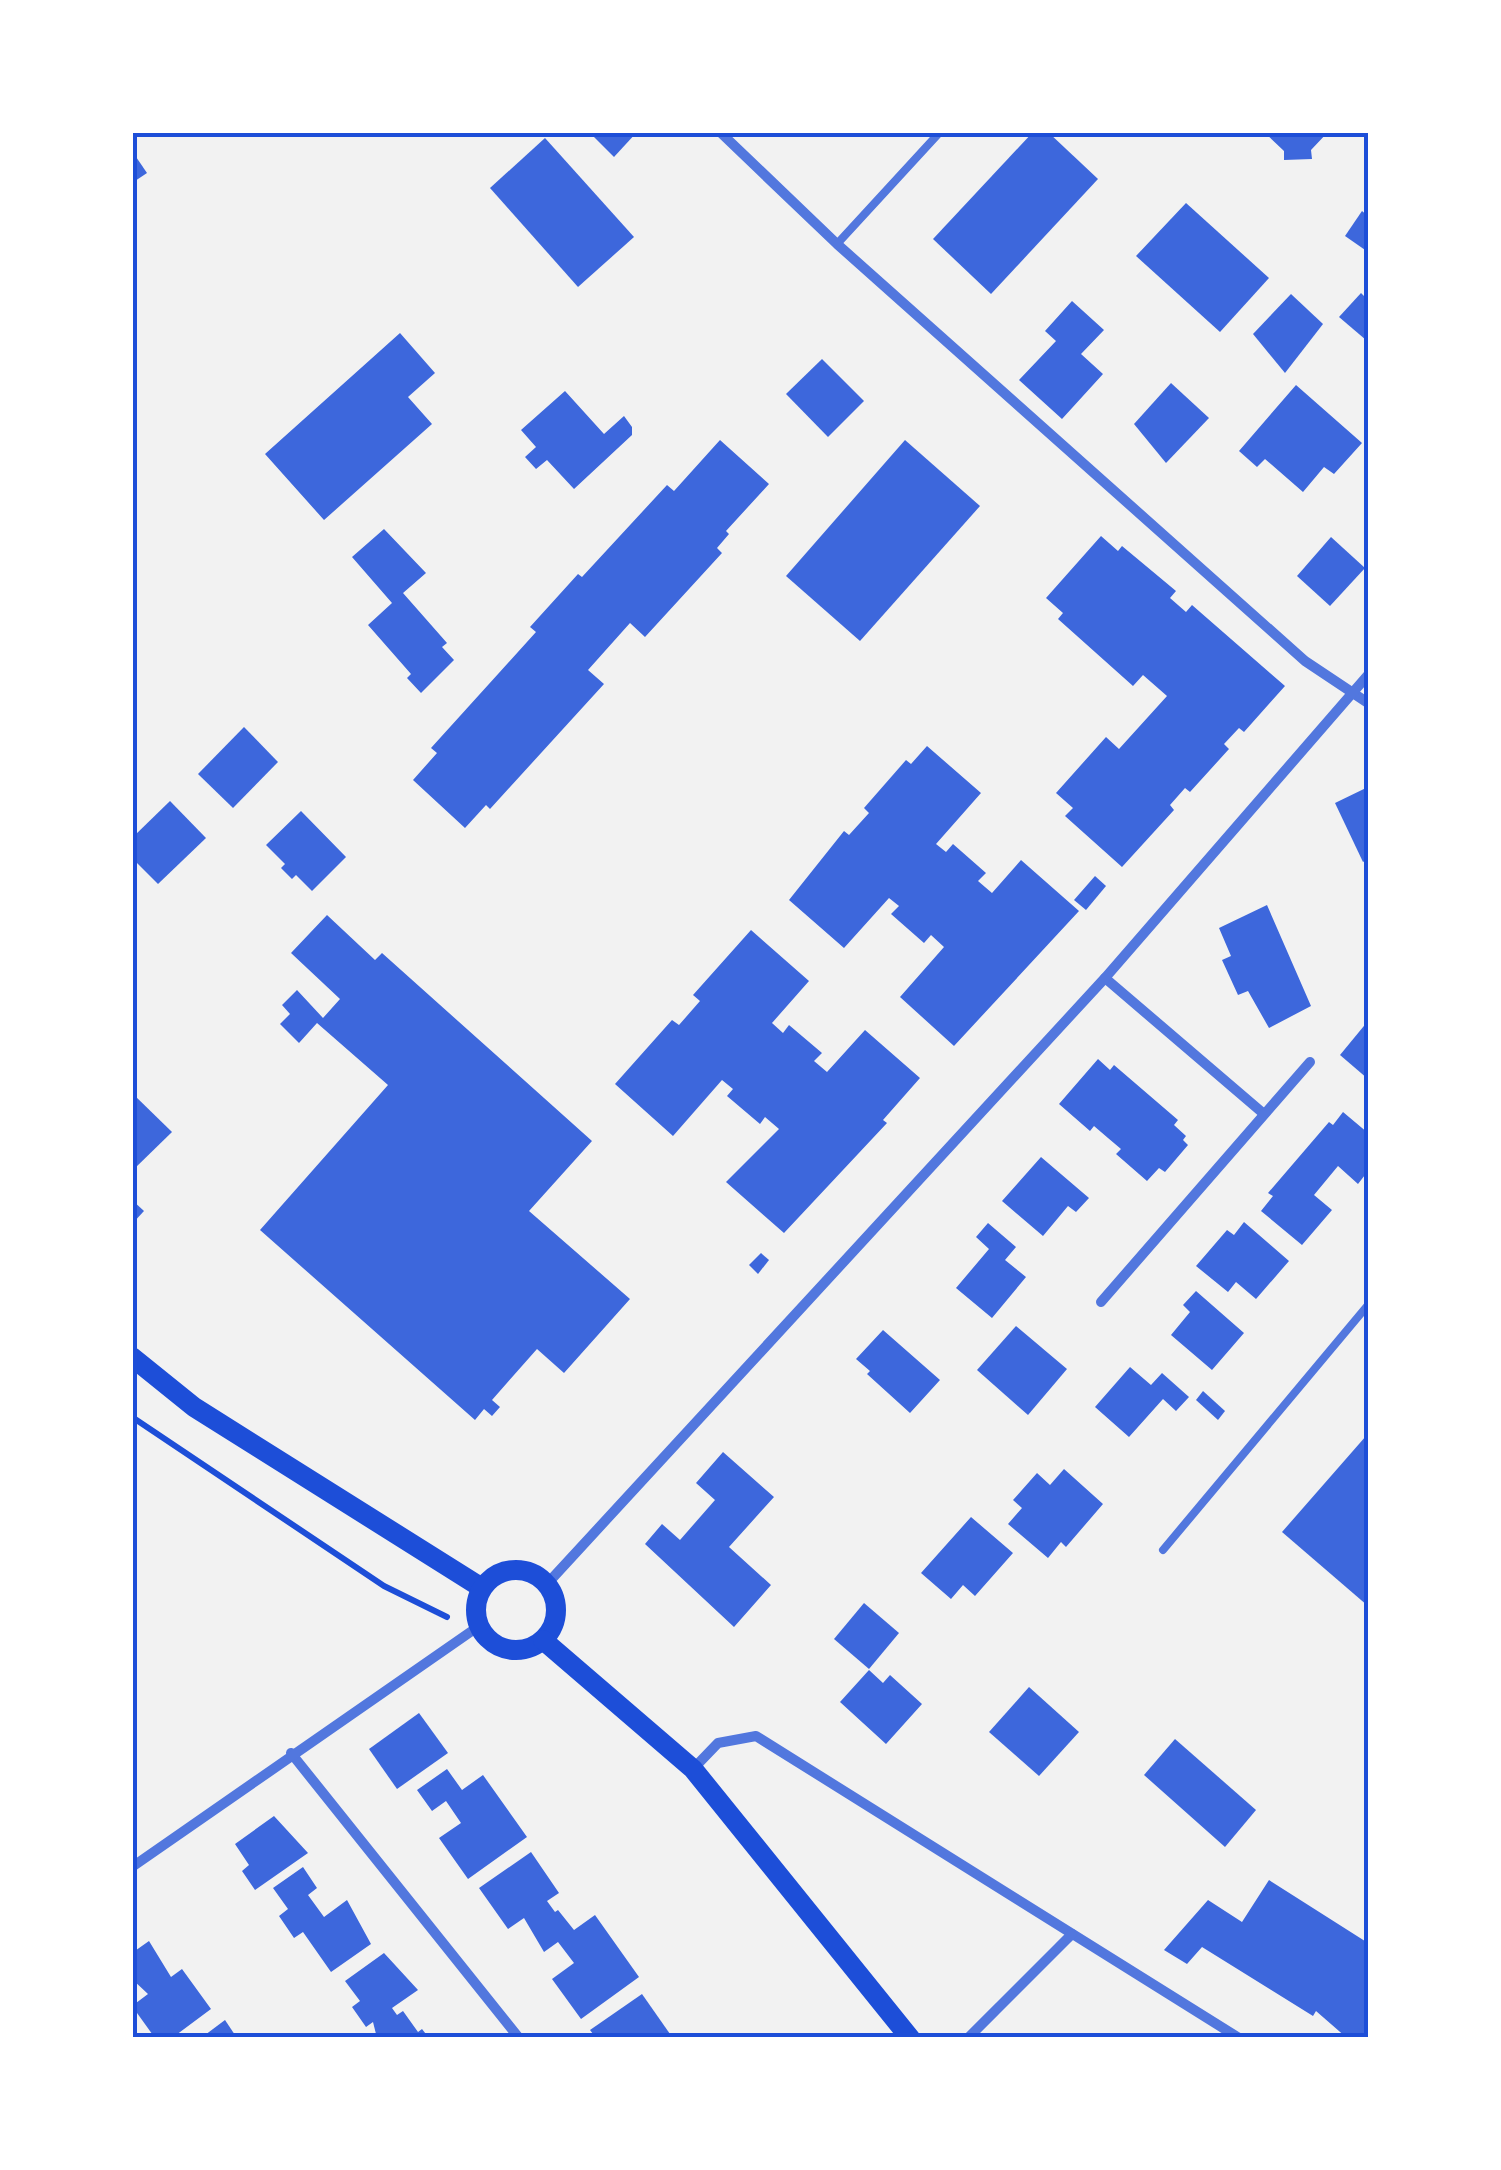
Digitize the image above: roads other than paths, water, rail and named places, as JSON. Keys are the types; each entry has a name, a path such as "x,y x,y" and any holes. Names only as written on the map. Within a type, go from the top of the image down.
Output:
{"main road":[{"path":"132,1357 194,1407 482,1588"},
{"path":"514,1570 538,1576 547,1584 554,1595 555,1619 543,1640 533,1647 510,1650 489,1641 479,1626 476,1610 482,1588 501,1572 514,1570"},
{"path":"543,1640 694,1769 910,2038"}],"street":[{"path":"720,132 837,244 1306,661 1368,703"},
{"path":"547,1584 1105,978 1368,675"},
{"path":"1105,978 1264,1114"},
{"path":"1100,1302 1310,1062"},
{"path":"132,1867 479,1626"},
{"path":"694,1769 718,1743 756,1736 1239,2038"},
{"path":"291,1753 519,2038"},
{"path":"968,2038 1072,1934"}],"lane":[{"path":"837,244 940,132"},
{"path":"1162,1550 1368,1305"}]}
